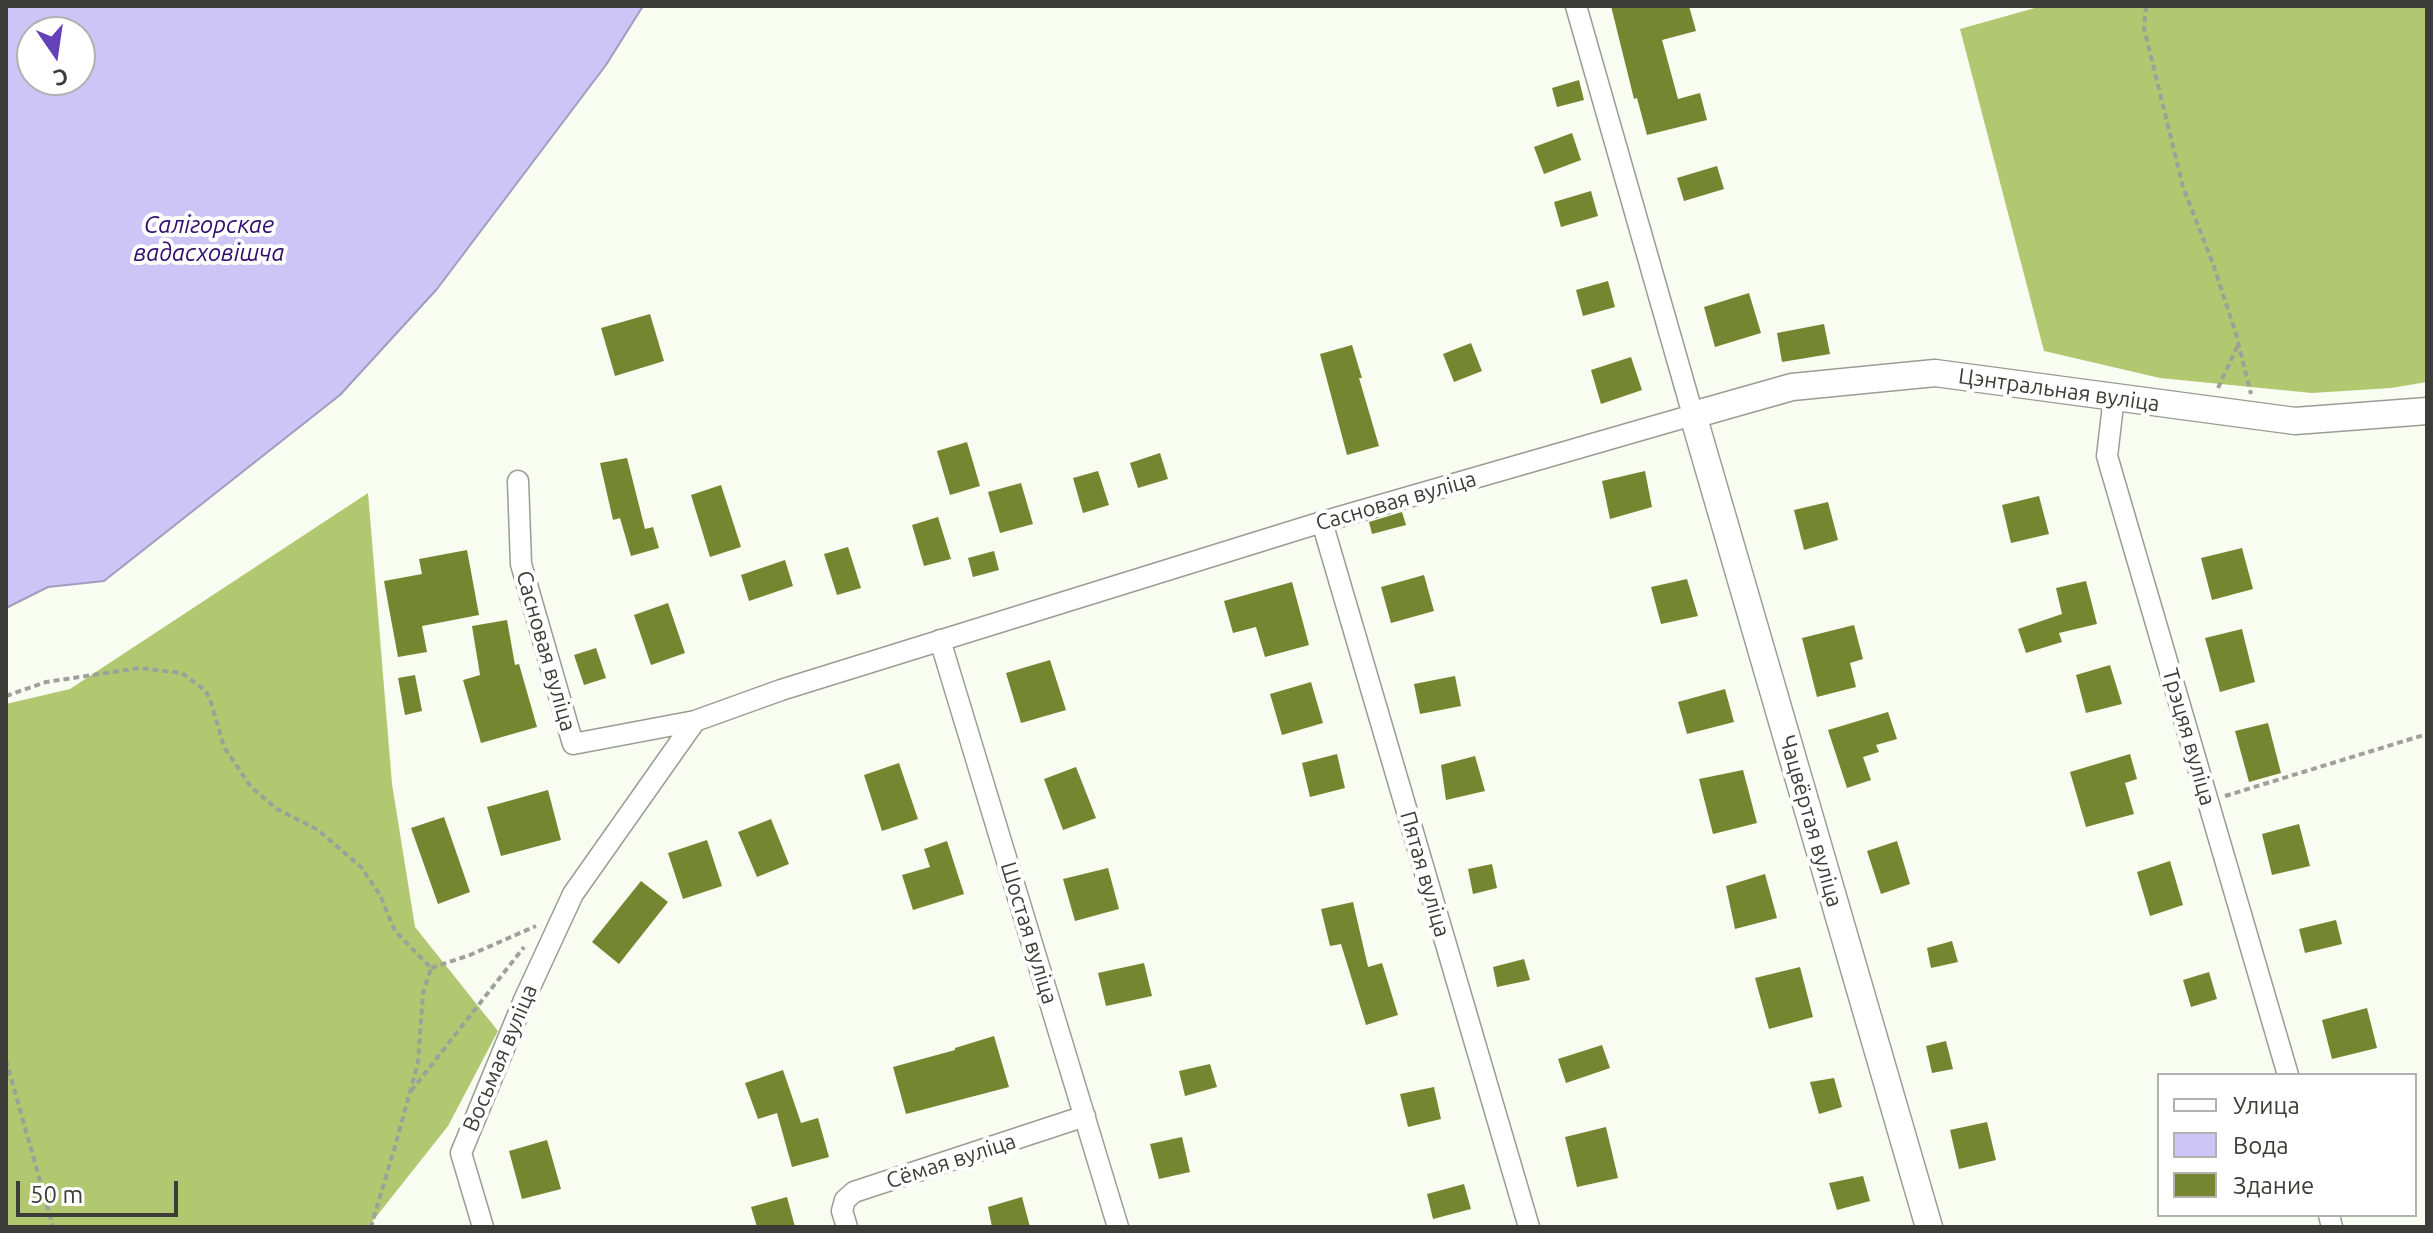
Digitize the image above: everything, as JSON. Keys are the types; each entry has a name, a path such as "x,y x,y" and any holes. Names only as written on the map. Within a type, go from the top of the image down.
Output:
{"street":[{"path":"1576,6 1693,415"},
{"name":"Цэнтральная вуліца","path":"1693,415 1792,387 1935,373 2295,421 2427,411"},
{"name":"Трэцяя вуліца","path":"2114,397 2107,456 2287,1073"},
{"name":"Сасновая вуліца","path":"518,481 521,564 573,744 695,721 781,690 1322,522 1693,415"},
{"name":"Чацвёртая вуліца","path":"1693,415 1929,1227"},
{"name":"Пятая вуліца","path":"1322,522 1529,1227"},
{"name":"Шостая вуліца","path":"940,640 1118,1227"},
{"name":"Восьмая вуліца","path":"483,1227 461,1153 524,1000 573,894 695,721"},
{"name":"Сёмая вуліца","path":"847,1227 842,1211 845,1200 854,1192 1085,1116"}],"path":[{"path":"2146,6 2144,28 2183,187 2213,264 2257,416"},
{"path":"2190,407 2218,388 2238,345"},
{"path":"6,696 46,682 140,668 182,673 205,690 224,747 251,787 277,809 318,830 361,867 380,895 395,931 431,968"},
{"path":"2207,802 2427,734"},
{"path":"431,968 527,931 545,920 535,933"},
{"path":"409,1093 526,945"},
{"path":"371,1227 418,1062 423,993 431,968"},
{"path":"6,1060 53,1227"}],"green space":[{"path":"2042,6 2427,6 2427,382 2391,388 2312,393 2160,378 2044,351 1960,29"},
{"path":"368,493 392,784 415,927 498,1031 448,1126 368,1227 6,1227 6,704 70,689"}],"water":[{"name":"Салігорскае вадасховішча","path":"6,6 643,6 606,65 437,289 340,395 104,581 48,587 6,608"}],"building":[{"path":"1611,6 1689,6 1696,31 1662,40 1678,99 1700,93 1707,120 1647,135 1637,98 1634,99"},
{"path":"1579,80 1584,100 1557,107 1552,88"},
{"path":"1572,133 1581,160 1544,174 1534,147"},
{"path":"1717,166 1724,189 1684,201 1677,178"},
{"path":"1591,191 1598,216 1561,227 1554,202"},
{"path":"1608,281 1615,307 1583,316 1576,290"},
{"path":"1749,293 1761,333 1715,347 1704,307"},
{"path":"650,314 664,361 615,376 601,328"},
{"path":"1824,324 1830,354 1782,362 1777,333"},
{"path":"1471,343 1482,371 1454,382 1443,354"},
{"path":"1352,345 1379,446 1347,455 1320,354"},
{"path":"1631,357 1642,390 1601,404 1591,370"},
{"path":"967,442 980,486 950,495 937,451"},
{"path":"1160,453 1168,479 1138,488 1130,463"},
{"path":"627,458 645,529 653,527 659,548 631,556 620,518 613,520 600,463"},
{"path":"1098,471 1109,505 1083,513 1073,478"},
{"path":"1645,471 1652,507 1610,519 1602,481"},
{"path":"1021,483 1033,524 1000,533 988,492"},
{"path":"721,485 741,547 710,557 691,495"},
{"path":"2039,496 2049,534 2011,543 2002,505"},
{"path":"1828,502 1838,540 1804,550 1794,510"},
{"path":"1402,512 1406,525 1372,534 1369,522"},
{"path":"938,517 951,559 924,566 912,525"},
{"path":"848,547 861,588 837,595 824,554"},
{"path":"2242,548 2253,589 2212,600 2201,558"},
{"path":"467,550 479,615 422,626 427,652 398,657 384,581 422,574 419,559"},
{"path":"994,551 999,570 973,577 968,558"},
{"path":"785,560 793,586 749,601 741,575"},
{"path":"1424,575 1434,611 1391,623 1381,587"},
{"path":"1687,579 1698,616 1661,624 1651,587"},
{"path":"2086,581 2097,624 2059,633 2062,642 2026,653 2018,629 2062,614 2056,588"},
{"path":"1292,582 1309,645 1265,657 1256,627 1233,633 1224,601"},
{"path":"668,603 685,653 651,665 634,615"},
{"path":"507,620 515,665 519,664 537,727 481,743 463,680 480,675 472,626"},
{"path":"1854,625 1863,659 1850,663 1856,687 1817,697 1802,638"},
{"path":"2242,629 2255,682 2220,692 2205,638"},
{"path":"596,648 606,678 584,685 574,655"},
{"path":"1050,660 1066,710 1021,723 1006,673"},
{"path":"2110,665 2122,704 2086,713 2076,675"},
{"path":"415,675 422,711 405,715 398,678"},
{"path":"1455,676 1461,706 1420,714 1414,684"},
{"path":"1311,682 1323,723 1282,735 1270,694"},
{"path":"1725,689 1734,722 1687,734 1678,702"},
{"path":"1888,712 1897,739 1876,745 1879,752 1863,757 1871,780 1847,788 1828,730"},
{"path":"2268,723 2281,773 2249,782 2235,731"},
{"path":"1337,754 1345,788 1310,797 1302,763"},
{"path":"2130,754 2137,779 2125,783 2134,814 2086,827 2070,772"},
{"path":"1475,756 1485,791 1446,800 1441,765"},
{"path":"899,763 918,819 882,831 864,775"},
{"path":"1076,767 1096,818 1063,830 1044,779"},
{"path":"1743,770 1757,823 1713,834 1699,779"},
{"path":"548,790 561,840 501,856 487,807"},
{"path":"444,817 470,892 438,904 411,828"},
{"path":"771,819 789,864 757,877 738,832"},
{"path":"2299,824 2310,866 2272,875 2262,834"},
{"path":"707,840 722,886 683,899 668,853"},
{"path":"947,841 964,894 913,910 902,875 930,867 924,849"},
{"path":"1897,841 1910,884 1881,894 1867,851"},
{"path":"2170,861 2183,905 2150,916 2137,872"},
{"path":"1492,864 1497,888 1473,894 1468,869"},
{"path":"1108,868 1119,909 1075,921 1063,879"},
{"path":"1765,874 1777,918 1735,929 1726,886"},
{"path":"641,881 668,902 619,964 592,942"},
{"path":"1353,902 1368,967 1382,963 1398,1015 1366,1025 1341,944 1330,946 1321,909"},
{"path":"2336,920 2342,944 2305,953 2299,929"},
{"path":"1952,941 1958,962 1931,968 1927,948"},
{"path":"1524,959 1530,980 1497,987 1493,967"},
{"path":"1144,963 1152,996 1106,1006 1098,973"},
{"path":"1800,967 1813,1017 1769,1029 1755,978"},
{"path":"2209,972 2217,999 2191,1007 2183,980"},
{"path":"2367,1008 2377,1048 2332,1059 2322,1020"},
{"path":"994,1036 1009,1087 906,1114 893,1067"},
{"path":"1946,1041 1953,1069 1932,1073 1926,1046"},
{"path":"1602,1045 1610,1068 1566,1083 1558,1059"},
{"path":"1210,1064 1217,1087 1185,1096 1179,1071"},
{"path":"783,1070 801,1123 818,1118 829,1157 792,1167 777,1113 758,1119 745,1083"},
{"path":"1834,1078 1842,1107 1819,1114 1810,1082"},
{"path":"1434,1087 1441,1119 1408,1127 1400,1094"},
{"path":"1987,1122 1996,1160 1959,1169 1950,1130"},
{"path":"1606,1127 1618,1178 1577,1187 1565,1137"},
{"path":"1182,1137 1190,1172 1159,1179 1150,1144"},
{"path":"547,1140 561,1189 522,1199 509,1151"},
{"path":"1863,1176 1870,1201 1837,1210 1829,1183"},
{"path":"1464,1184 1471,1209 1433,1219 1427,1194"},
{"path":"787,1197 795,1227 757,1227 751,1207"},
{"path":"1022,1197 1030,1227 992,1227 988,1207"}]}
